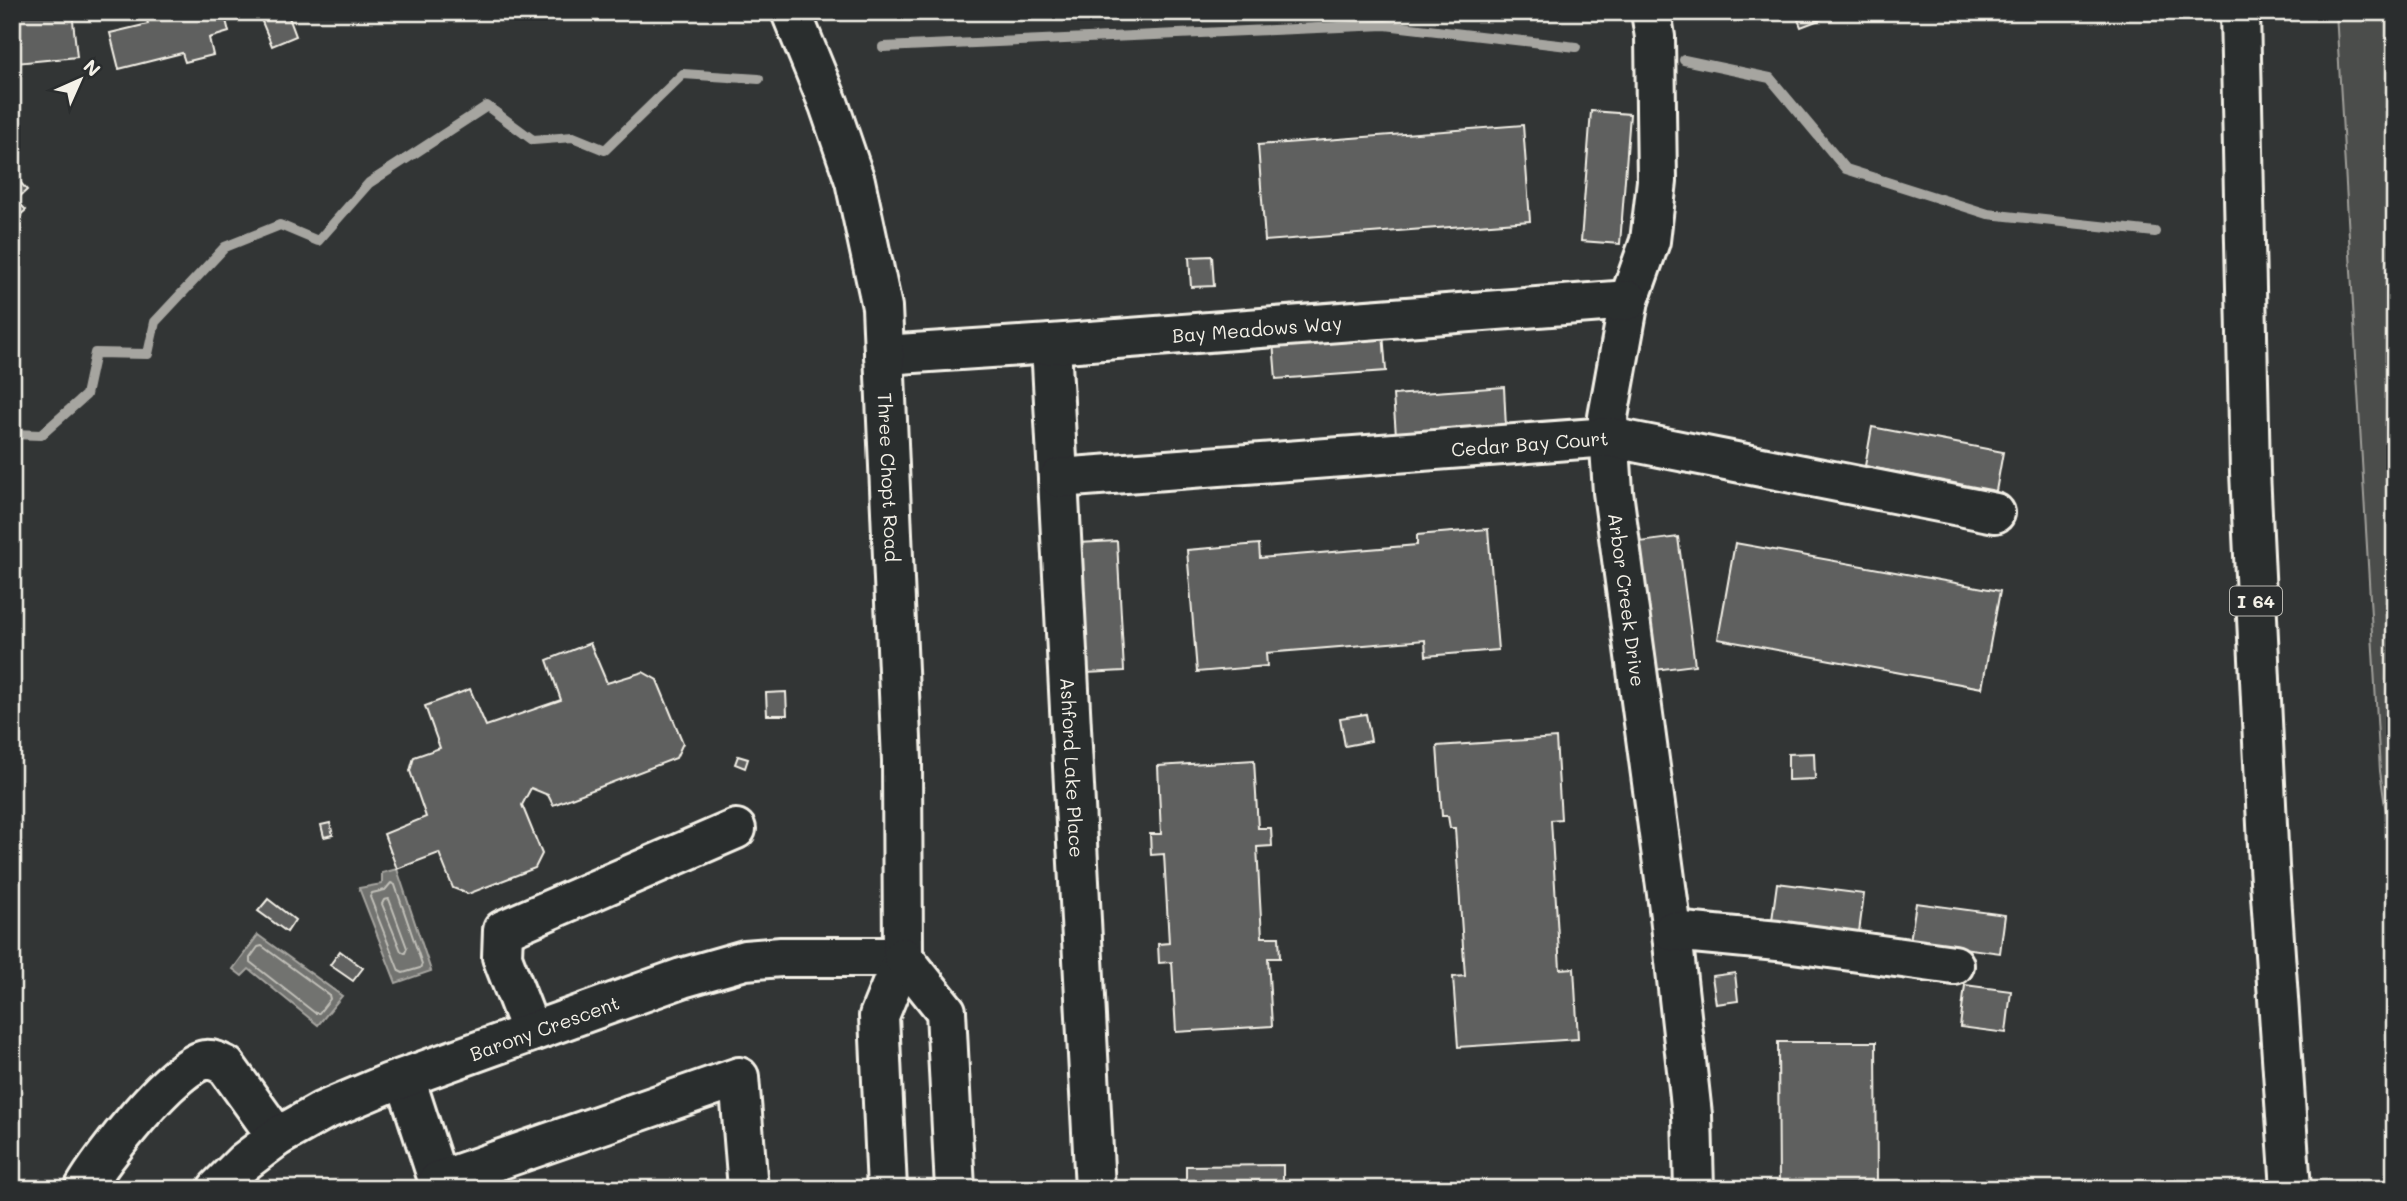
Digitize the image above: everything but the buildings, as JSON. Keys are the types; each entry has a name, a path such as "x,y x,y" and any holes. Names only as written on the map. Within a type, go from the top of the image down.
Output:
{"main road":[{"name":"Three Chopt Road","path":"791,12 829,105 855,181 882,307 902,761 902,957 879,1016 887,1189"},
{"name":"Arbor Creek Drive","path":"1651,12 1655,37 1657,181 1650,241 1629,300 1608,417 1613,492 1672,931 1692,1115 1694,1189"},
{"name":"I 64","path":"2240,12 2250,485 2269,866 2291,1189"},
{"name":"Bay Meadows Way","path":"884,355 1629,300"},
{"name":"Ashford Lake Place","path":"1051,344 1095,1189"},
{"name":"Cedar Bay Court","path":"1059,478 1609,437 1995,513"},
{"path":"531,1032 502,957 503,930 736,829"},
{"path":"1672,931 1778,941 1954,965"},
{"name":"Barony Crescent","path":"217,1189 244,1162 277,1137 323,1111 405,1078 682,978 745,960 781,957 902,957"},
{"path":"902,957 946,1011 955,1189"},
{"path":"84,1189 142,1111 186,1070 205,1060 226,1066 277,1137"},
{"path":"405,1078 440,1185 739,1077 748,1189"}],"shaded area":[{"path":"2336,12 2395,12 2395,876 2380,771"}],"water":[{"path":"397,869 431,971 396,983 359,888 382,884 382,873"},
{"path":"258,935 342,996 318,1025 249,969 242,976 233,969"}],"waterway":[{"path":"883,47 1385,25 1576,47"},
{"path":"1684,60 1770,78 1846,169 1988,214 2155,232"},
{"path":"12,434 41,435 86,395 95,353 148,354 155,322 225,247 280,225 318,241 369,183 487,106 533,140 573,137 605,150 683,74 759,79"}]}
